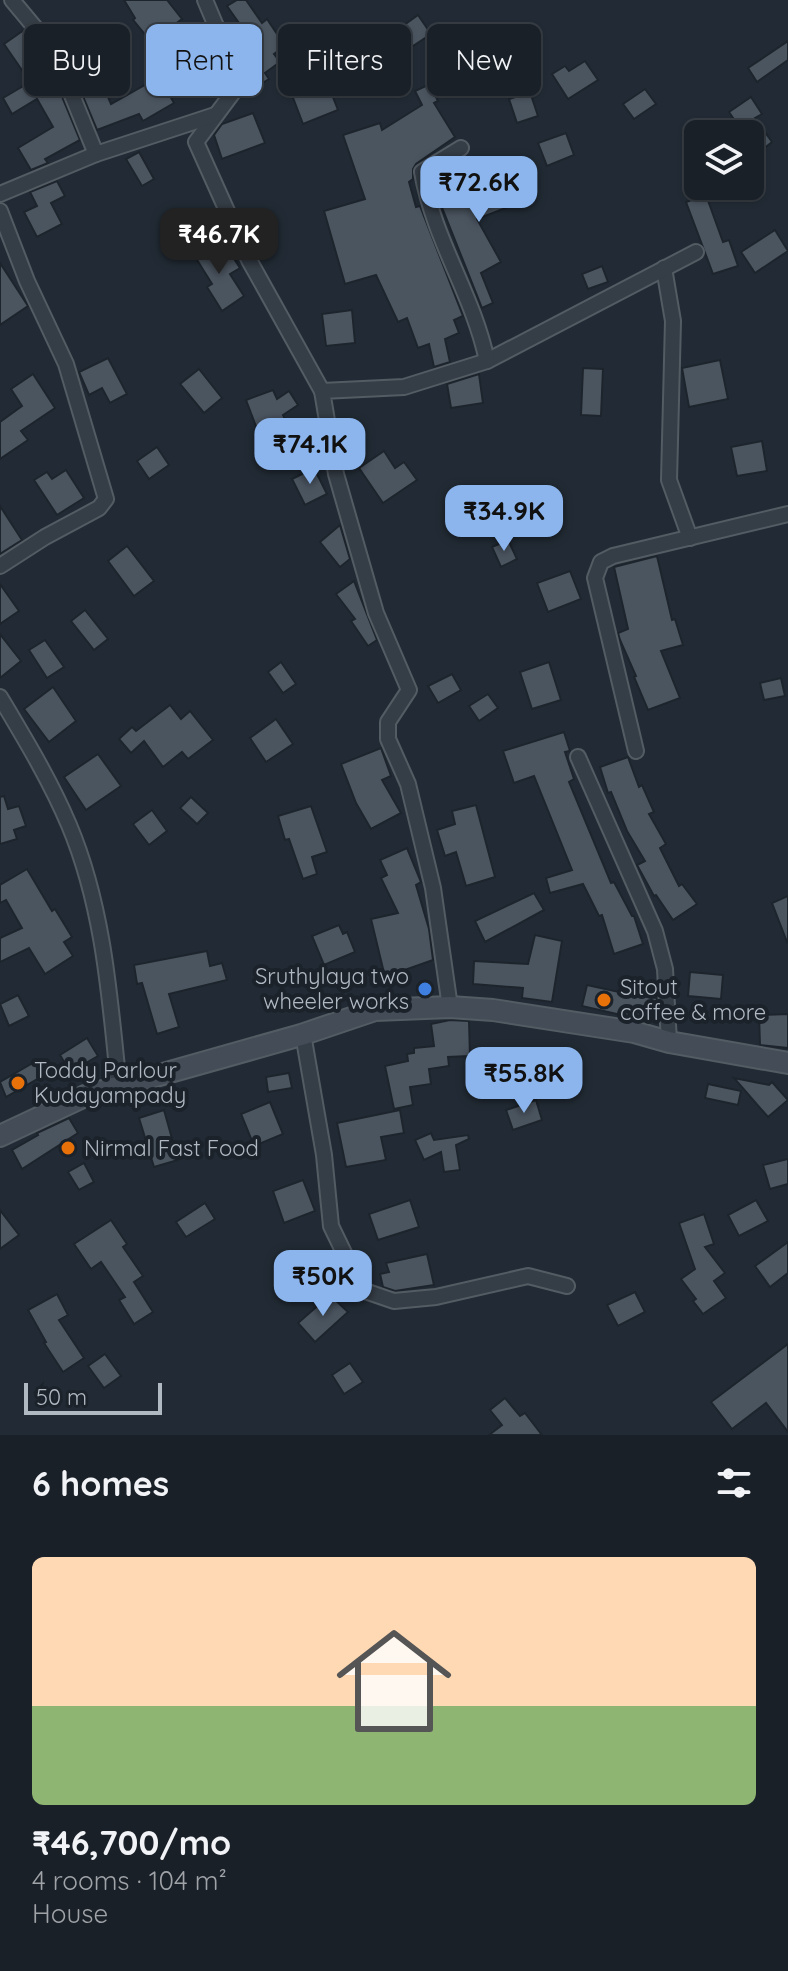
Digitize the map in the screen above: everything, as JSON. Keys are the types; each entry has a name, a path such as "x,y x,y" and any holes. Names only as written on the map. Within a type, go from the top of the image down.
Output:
{"main road":[{"path":"0,1136 85,1096 303,1034 375,1010 450,1007 493,1010 634,1032 669,1042 788,1063"}],"street":[{"path":"12,0 42,36 65,78 96,154"},
{"path":"205,0 240,83 196,142 249,260 322,391 336,474 376,613 409,690 388,722 388,739 408,784 433,888 450,1007"},
{"path":"0,194 96,154 216,115"},
{"path":"461,148 422,172 444,249 474,312 487,361"},
{"path":"0,211 27,281 66,364 106,499 99,508 0,566"},
{"path":"322,391 404,387 487,361 696,252"},
{"path":"664,268 673,321 669,480 690,538"},
{"path":"636,751 595,578 601,562 613,556 788,514"},
{"path":"0,697 45,773 70,827 86,875 101,933 119,1088"},
{"path":"578,757 655,931 665,969 669,1042"},
{"path":"303,1034 324,1155 331,1226 362,1290 394,1301 436,1297 528,1276 567,1286"}],"building":[{"path":"124,0 167,0 182,19 175,24 146,24 146,36 133,20 135,18"},
{"path":"237,0 246,0 262,23 267,19 278,36 278,51 274,54 278,63 265,73 269,79 262,83 262,24 238,24 227,6"},
{"path":"418,15 427,28 427,37 413,46 411,24 406,24"},
{"path":"24,30 24,73 4,44"},
{"path":"788,41 788,60 757,82 748,68"},
{"path":"585,61 598,80 568,99 552,74 565,66 569,71"},
{"path":"146,84 146,96 170,96 174,103 143,121 139,114 97,130 83,96 108,96 111,104"},
{"path":"427,85 427,96 436,96 438,101 434,103 455,137 416,164 413,179 409,182 416,207 420,206 463,316 454,320 459,333 445,339 450,362 434,367 429,344 418,348 407,318 398,322 376,275 345,284 324,211 365,199 343,135 380,123 382,130 422,105 415,91"},
{"path":"24,86 24,96 62,96 80,140 45,159 48,163 31,170 18,148 53,127 37,99 12,114 3,98"},
{"path":"645,89 656,104 634,119 623,104"},
{"path":"292,96 332,96 338,110 303,124"},
{"path":"531,96 538,116 517,123 509,99"},
{"path":"751,97 762,114 756,120 734,120 729,112"},
{"path":"253,113 265,143 222,159 214,135 222,124"},
{"path":"764,131 772,142 764,148"},
{"path":"566,133 574,155 547,166 538,143"},
{"path":"139,152 154,179 142,186 126,159"},
{"path":"506,164 521,202 477,219 501,262 481,273 493,303 482,308 439,200 486,184 481,174"},
{"path":"57,181 65,196 51,203 62,224 37,237 24,212 37,206 30,192"},
{"path":"708,200 723,242 729,240 738,266 713,274 686,202"},
{"path":"775,230 788,251 755,273 741,252"},
{"path":"201,239 217,263 231,254 240,268 230,274 244,296 222,311 207,287 212,284 189,247"},
{"path":"0,263 28,306 0,325"},
{"path":"602,266 608,282 588,289 582,274"},
{"path":"352,310 355,343 326,346 322,314"},
{"path":"108,358 127,394 110,403 102,388 89,395 79,372"},
{"path":"720,360 728,399 689,407 682,368"},
{"path":"583,368 603,369 601,416 581,415"},
{"path":"199,369 222,398 204,413 180,384"},
{"path":"33,374 55,408 21,431 28,440 0,459 0,422 22,406 11,389"},
{"path":"479,374 483,403 451,408 447,384"},
{"path":"273,390 277,399 289,391 298,405 283,415 285,419 257,429 246,400"},
{"path":"762,441 767,471 737,476 731,447"},
{"path":"157,447 169,465 149,479 137,461"},
{"path":"384,451 395,468 404,462 417,480 383,503 359,468"},
{"path":"314,468 327,494 305,505 292,479"},
{"path":"66,470 84,498 57,515 34,480 47,472 52,479"},
{"path":"0,506 22,540 0,554"},
{"path":"340,525 350,559 340,567 320,542"},
{"path":"508,540 517,559 501,567 492,547"},
{"path":"127,546 154,581 134,596 108,561"},
{"path":"657,556 672,620 675,619 683,645 661,651 680,698 648,710 618,633 628,629 614,567"},
{"path":"570,571 581,599 548,612 537,583"},
{"path":"354,581 377,640 368,646 351,621 355,619 336,594"},
{"path":"0,584 19,611 0,624"},
{"path":"85,610 108,639 94,650 71,621"},
{"path":"0,634 21,661 0,678"},
{"path":"45,640 64,667 47,678 29,650"},
{"path":"281,662 296,684 283,693 268,672"},
{"path":"549,662 561,700 532,709 520,672"},
{"path":"452,674 461,690 438,703 428,686"},
{"path":"781,678 785,696 764,700 760,683"},
{"path":"53,687 76,721 49,742 24,709"},
{"path":"488,694 498,708 479,721 469,706"},
{"path":"170,705 181,719 190,711 213,740 188,759 182,752 163,767 144,741 131,753 119,739 132,727 136,731"},
{"path":"276,719 293,744 266,762 250,738"},
{"path":"564,732 570,751 565,752 574,779 569,782 611,883 614,882 634,916 643,944 614,954 602,915 599,916 583,884 550,893 546,878 572,870 534,776 514,783 503,751"},
{"path":"381,748 391,776 382,780 401,813 371,829 356,803 341,764"},
{"path":"98,754 121,786 86,810 64,777"},
{"path":"628,757 639,787 642,785 654,812 649,814 666,844 660,848 679,886 682,884 697,904 673,920 654,896 637,865 645,861 627,831 611,792 608,793 600,767"},
{"path":"4,796 8,809 19,806 26,826 14,830 17,839 0,844 0,797"},
{"path":"191,797 208,813 197,824 180,808"},
{"path":"476,805 495,877 466,886 456,852 445,856 437,830 455,824 452,811"},
{"path":"311,806 327,852 312,857 317,874 303,879 278,816"},
{"path":"152,810 167,831 149,845 133,824"},
{"path":"407,848 421,882 416,885 429,929 433,960 385,977 371,919 398,913 381,878 387,875 380,860"},
{"path":"27,869 72,937 64,942 73,956 45,974 29,948 0,962 0,938 22,928 6,900 0,903 0,885"},
{"path":"534,893 544,910 485,942 475,921"},
{"path":"788,896 788,941 787,942 772,903"},
{"path":"339,925 343,934 347,932 355,952 324,965 312,936"},
{"path":"535,935 562,941 552,1002 522,998 523,988 473,984 474,961 528,964"},
{"path":"207,951 210,966 222,963 227,980 169,994 179,1027 157,1034 142,983 137,984 134,965"},
{"path":"690,972 723,975 721,999 688,996"},
{"path":"587,985 657,998 658,1018 621,1015 582,1006"},
{"path":"18,995 29,1016 9,1026 0,1004"},
{"path":"788,1014 788,1048 760,1045 759,1015"},
{"path":"450,1020 469,1021 470,1056 448,1057 449,1066 429,1069 431,1084 410,1087 413,1105 394,1109 385,1066 408,1061 407,1054 414,1053 414,1048 434,1046 431,1024"},
{"path":"87,1038 98,1056 70,1072 60,1055"},
{"path":"38,1060 46,1074 6,1097 0,1082"},
{"path":"289,1073 292,1088 268,1092 266,1077"},
{"path":"734,1078 769,1085 772,1082 788,1100 768,1117"},
{"path":"708,1084 741,1091 738,1105 705,1098"},
{"path":"536,1100 542,1120 513,1130 506,1110"},
{"path":"270,1102 283,1134 254,1146 241,1114"},
{"path":"164,1110 178,1160 154,1167 139,1118"},
{"path":"400,1110 404,1133 381,1137 386,1160 346,1167 337,1123"},
{"path":"69,1118 78,1133 22,1169 12,1150 37,1133"},
{"path":"431,1133 434,1140 468,1135 469,1139 456,1145 460,1170 444,1172 441,1152 424,1160 415,1140"},
{"path":"788,1159 788,1184 770,1189 763,1165"},
{"path":"84,1163 94,1182 79,1190 68,1172"},
{"path":"303,1180 315,1211 284,1223 273,1191"},
{"path":"410,1200 419,1227 378,1240 369,1214"},
{"path":"756,1200 768,1221 739,1236 728,1215"},
{"path":"205,1203 215,1219 186,1237 176,1222"},
{"path":"0,1210 19,1235 0,1249"},
{"path":"704,1214 714,1244 705,1247 725,1273 714,1281 726,1298 703,1314 681,1279 695,1269 679,1223"},
{"path":"111,1220 127,1244 123,1247 143,1276 134,1282 153,1312 134,1324 119,1300 125,1297 101,1262 91,1269 74,1244"},
{"path":"788,1242 788,1273 770,1287 755,1266"},
{"path":"427,1254 434,1285 395,1291 383,1287 380,1274 389,1272 386,1263"},
{"path":"635,1292 645,1312 618,1326 607,1305"},
{"path":"57,1294 68,1315 59,1320 84,1358 63,1372 28,1310"},
{"path":"330,1295 348,1312 315,1342 298,1323"},
{"path":"788,1344 788,1432 766,1403 732,1429 711,1402"},
{"path":"105,1354 121,1376 104,1388 88,1366"},
{"path":"350,1363 363,1382 344,1394 332,1375"},
{"path":"505,1398 520,1416 525,1413 542,1435 489,1435 502,1425 490,1410"}],"place":[{"name":"Sruthylaya two wheeler works","path":"425,989"},
{"name":"Sitout coffee & more","path":"604,1000"},
{"name":"Toddy Parlour Kudayampady","path":"18,1083"},
{"name":"Nirmal Fast Food","path":"68,1148"}]}
